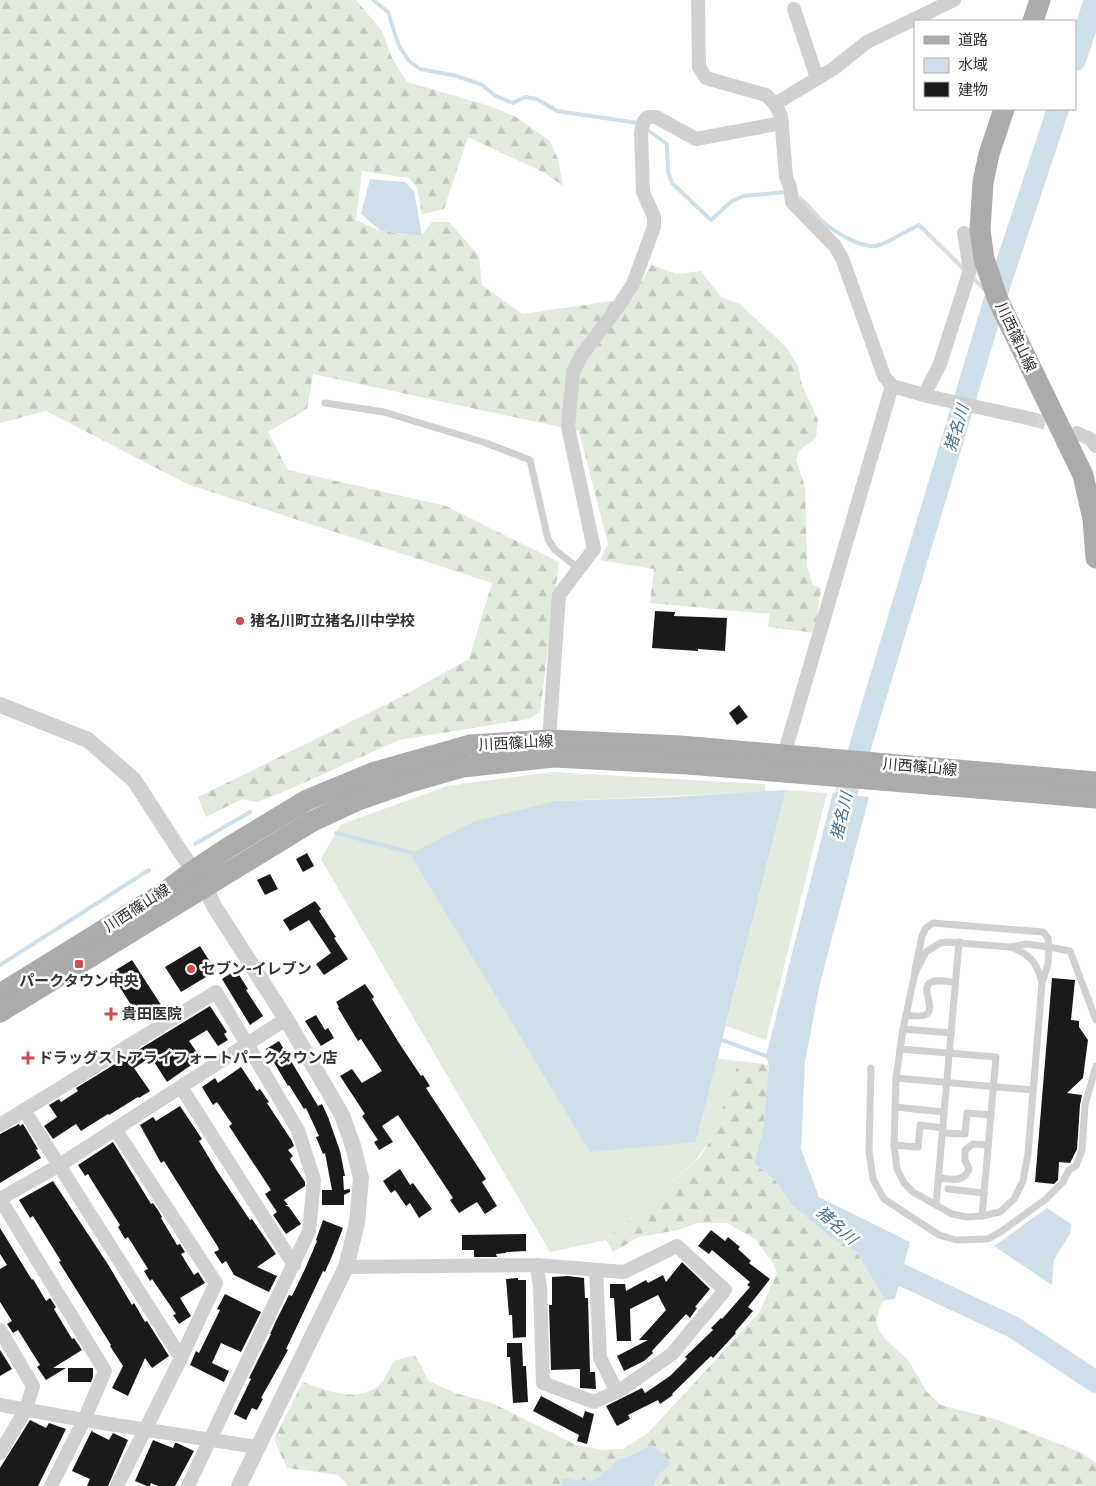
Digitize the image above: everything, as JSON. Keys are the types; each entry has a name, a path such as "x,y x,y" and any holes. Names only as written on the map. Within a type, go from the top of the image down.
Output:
{"main road":[{"path":"1033,20 1040,0"},
{"name":"川西篠山線","path":"1004,110 989,154 983,182 980,230 984,258 998,300 1083,475 1093,519 1096,558"},
{"name":"川西篠山線","path":"0,1012 199,879 307,800 375,772 470,745 549,740 680,746 784,755 823,768"},
{"name":"川西篠山線","path":"0,994 165,892 199,879 358,800 406,783 463,767 554,757 1096,782"},
{"name":"川西篠山線","path":"899,774 1096,798"}],"street":[{"path":"698,0 699,68 706,78 766,95 775,104 781,116 786,177 790,187 792,202 835,246 842,258 884,376 892,386 927,396 1032,418"},
{"path":"775,104 833,69 867,42 954,0"},
{"path":"794,10 817,78"},
{"path":"549,740 560,595 594,549 568,427 573,373 581,356 633,284 654,227 654,217 643,192 642,126 648,117 656,118 696,139 782,123"},
{"path":"927,396 940,364 970,270 964,233"},
{"path":"784,755 892,386"},
{"path":"1077,433 1090,439 1096,446"},
{"path":"0,705 88,740 134,780 199,879 214,906 286,1019 342,1116 352,1146 361,1178 357,1224 346,1267 238,1486"},
{"path":"0,1125 216,992 298,1130 314,1180 309,1230 188,1486"},
{"path":"51,1486 84,1420 105,1371 0,1199 58,1166 286,1019"},
{"path":"181,1087 294,1265"},
{"path":"24,1110 58,1166 112,1246 181,1358"},
{"path":"115,1129 216,1283 117,1486"},
{"path":"346,1267 538,1265 624,1272 677,1246 725,1290 672,1354 617,1392 594,1402 543,1383 538,1265"},
{"path":"596,1270 600,1358 617,1392"},
{"path":"0,1330 33,1386 26,1409 0,1453"},
{"path":"0,1405 257,1448"}],"lane":[{"path":"325,404 384,412 486,443 530,460 548,539 555,550 579,569"},
{"path":"933,923 1025,930 1043,932 1048,938 1049,947 1048,964 1042,983 1028,1154 1023,1181 1014,1199 1000,1212 967,1217 952,1214 913,1192 904,1183 897,1168 894,1145 896,1078 903,1030 922,936 926,928 933,923"},
{"path":"1025,930 1032,938 1034,945"},
{"path":"915,973 926,952 946,942 1010,947 1026,944 1070,951 1096,1020"},
{"path":"936,1205 959,942"},
{"path":"1010,947 1027,955 1034,962 1038,968 1042,983"},
{"path":"906,1015 918,1017 925,1015 929,1010 930,1005 926,989 933,981 955,982"},
{"path":"903,1030 951,1033"},
{"path":"900,1049 996,1057 982,1216"},
{"path":"871,1068 869,1151 873,1179 884,1198 939,1235 956,1240 971,1240 988,1239 1002,1231 1046,1199 1062,1182 1069,1170 1076,1166 1082,1150 1085,1105 1096,1066"},
{"path":"896,1078 1033,1090"},
{"path":"895,1107 944,1112"},
{"path":"894,1145 918,1147 920,1125 965,1134 967,1113 991,1115"},
{"path":"939,1178 962,1178 967,1175 970,1169 966,1160 965,1150 973,1144 988,1145"},
{"path":"948,1189 984,1193"}],"green space":[{"path":"0,0 356,0 382,31 392,58 407,82 490,106 516,117 550,141 558,159 563,186 545,173 468,137 444,209 422,214 417,188 409,178 362,171 356,220 381,231 421,236 432,222 449,222 479,256 482,285 522,314 633,298 651,265 677,274 701,271 721,297 740,304 787,348 798,366 802,385 818,420 816,438 800,450 796,459 805,487 807,566 813,585 821,588 815,633 768,627 769,614 650,603 654,569 600,560 608,544 579,431 313,374 307,409 268,432 288,470 446,506 559,562 540,712 529,719 399,740 288,790 257,802 242,799 206,817 198,797 395,700 469,659 492,583 187,484 46,411 0,423"},
{"path":"552,772 765,784 766,792 555,801 696,1142 717,1059 739,1061 712,1138 696,1160 606,1240 550,1252 321,859 340,825 447,786"},
{"path":"786,790 827,793 766,1040 726,1026"},
{"path":"739,1061 769,1065 763,1130 754,1163 776,1181 792,1205 831,1238 856,1251 885,1300 881,1304 876,1321 879,1330 885,1339 908,1360 927,1392 941,1405 998,1420 1082,1453 1096,1463 1096,1486 654,1486 662,1452 651,1445 632,1455 618,1459 597,1479 587,1481 563,1478 562,1486 348,1486 338,1475 287,1468 274,1439 303,1382 340,1394 350,1395 368,1392 380,1385 394,1361 415,1355 429,1381 455,1393 492,1403 576,1445 604,1450 623,1449 648,1433 759,1313 777,1273 773,1263 755,1239 727,1223 697,1223 678,1230 639,1237 613,1252 606,1240 700,1157 712,1138"}],"water":[{"path":"370,179 405,182 414,191 422,236 381,231 361,214"},
{"path":"786,790 696,1142 590,1152 410,854 475,821 555,801 673,797"},
{"path":"833,793 869,797 819,988 805,1062 801,1149 819,1197 910,1242 895,1299 885,1300 856,1251 831,1238 792,1205 776,1181 754,1163 763,1130 769,1065 766,1056"},
{"path":"1047,1208 1071,1224 1070,1234 1054,1259 1052,1285 994,1246"},
{"path":"651,1445 662,1452 671,1463 657,1476 654,1486 562,1486 563,1478 587,1481 597,1479 618,1459 632,1455"}],"building":[{"path":"655,611 675,612 674,616 727,618 725,651 652,648"},
{"path":"739,705 748,717 737,725 729,713"},
{"path":"307,853 314,866 303,872 296,859"},
{"path":"270,874 278,889 265,895 257,880"},
{"path":"315,901 321,909 319,911 336,937 334,938 348,959 324,975 316,964 331,953 309,920 290,931 283,920"},
{"name":"セブン-イレブン","path":"200,946 216,971 181,992 165,967"},
{"path":"132,960 163,1008 141,1021 111,973"},
{"path":"236,970 263,1016 250,1025 222,979"},
{"path":"1052,978 1075,980 1071,1020 1079,1021 1079,1027 1088,1040 1083,1078 1067,1093 1082,1095 1077,1149 1070,1163 1059,1162 1058,1180 1054,1184 1035,1182"},
{"path":"365,984 399,1043 430,1086 426,1088 486,1179 482,1182 497,1206 485,1214 477,1202 459,1213 450,1200 453,1198 398,1115 382,1126 393,1142 379,1150 374,1142 378,1140 362,1116 365,1114 340,1076 352,1069 362,1083 382,1071 361,1039 358,1041 336,1002"},
{"path":"210,1006 227,1032 224,1034 228,1040 218,1046 207,1030 189,1041 201,1058 167,1082 151,1057 134,1068 150,1091 81,1131 76,1124 53,1139 44,1126 57,1117 49,1105 59,1099 61,1102 78,1091 76,1088"},
{"path":"316,1015 325,1030 328,1028 334,1038 321,1046 305,1021"},
{"path":"279,1041 318,1106 322,1104 328,1117 340,1151 345,1176 343,1176 344,1190 350,1189 350,1192 344,1195 344,1205 322,1205 322,1190 332,1190 325,1153 323,1154 316,1137 319,1136 306,1108 304,1109 288,1086 266,1049"},
{"path":"241,1067 257,1091 260,1089 269,1102 267,1103 292,1141 294,1146 288,1150 293,1156 290,1159 305,1182 305,1186 284,1200 288,1205 285,1205 289,1207 301,1224 286,1234 273,1215 277,1212 265,1194 271,1190 229,1126 232,1124 217,1102 213,1105 202,1087 215,1078 218,1083"},
{"path":"180,1106 202,1139 199,1141 217,1171 276,1254 257,1267 277,1276 269,1292 234,1275 226,1261 222,1264 214,1252 219,1250 218,1247 164,1161 161,1163 140,1125 153,1117 156,1121"},
{"path":"19,1124 20,1126 23,1124 38,1149 36,1150 41,1158 0,1183 0,1134"},
{"path":"113,1142 151,1204 153,1203 158,1210 177,1245 180,1244 185,1252 181,1254 194,1275 198,1272 205,1283 180,1298 191,1316 179,1324 173,1315 176,1314 152,1279 150,1281 144,1271 148,1269 128,1237 125,1239 118,1227 120,1225 88,1174 85,1176 78,1165"},
{"path":"400,1169 410,1185 413,1183 432,1209 419,1218 410,1203 406,1206 395,1190 391,1193 383,1181"},
{"path":"53,1181 109,1266 132,1305 134,1303 169,1356 152,1368 145,1358 128,1396 112,1388 123,1366 33,1216 30,1218 19,1200"},
{"path":"323,1220 343,1228 325,1272 323,1271 286,1349 288,1350 261,1398 263,1399 257,1410 252,1408 246,1420 234,1414 277,1319 289,1295 292,1296 305,1269 317,1241"},
{"path":"0,1228 46,1301 50,1298 56,1307 54,1309 72,1339 74,1338 82,1350 53,1368 66,1368 46,1380 37,1367 40,1365 18,1330 13,1333 7,1324 12,1321 0,1302 0,1269 7,1265 0,1254"},
{"path":"711,1230 725,1241 728,1237 740,1247 738,1249 751,1261 749,1263 770,1279 748,1307 753,1311 713,1358 711,1356 673,1395 660,1404 658,1400 628,1415 630,1419 617,1426 606,1406 642,1388 645,1393 670,1376 687,1359 685,1357 713,1330 711,1328 722,1319 750,1287 747,1285 750,1282 712,1250 709,1254 698,1246"},
{"path":"526,1234 526,1251 496,1254 497,1257 474,1257 474,1250 462,1250 462,1235"},
{"path":"682,1262 710,1289 695,1307 697,1308 690,1318 686,1314 652,1351 653,1353 644,1361 624,1371 617,1356 648,1340 639,1340 666,1310 658,1295 630,1309 631,1341 617,1341 614,1298 610,1298 610,1284 625,1284 626,1291 646,1280 648,1283 663,1275 666,1282"},
{"path":"552,1277 584,1278 585,1298 588,1298 590,1372 595,1372 596,1389 580,1388 580,1369 551,1370 549,1305 552,1305"},
{"path":"518,1278 518,1280 526,1280 526,1337 513,1338 512,1315 509,1315 506,1279"},
{"path":"225,1294 261,1312 241,1352 221,1343 212,1363 229,1371 224,1382 190,1365 196,1351 199,1353 220,1310 217,1309"},
{"path":"507,1343 522,1343 523,1366 526,1366 528,1402 513,1403 510,1357 507,1357"},
{"path":"0,1350 12,1369 0,1376"},
{"path":"68,1368 93,1368 91,1382 68,1382"},
{"path":"541,1396 583,1418 585,1411 594,1414 587,1444 577,1441 579,1435 533,1411"},
{"path":"30,1420 46,1428 49,1423 66,1429 38,1486 0,1486 0,1468"},
{"path":"92,1430 92,1433 93,1430 93,1432 109,1440 113,1433 128,1440 108,1486 87,1486 90,1479 72,1471"},
{"path":"153,1440 173,1448 175,1443 177,1443 194,1451 175,1486 158,1486 151,1483 150,1486 147,1486 135,1481"}],"waterway":[{"path":"373,0 388,12 399,46 409,61 420,69 457,76 482,85 496,96 513,103 525,97 537,99 557,111 638,123 667,144 668,172 672,183 711,220 732,201 744,196 787,192"},
{"name":"猪名川","path":"1076,57 1095,0"},
{"name":"猪名川","path":"839,825 848,787 995,299 1058,110"},
{"path":"796,196 833,229 849,239 865,245 880,245 919,225 966,271"},
{"path":"971,276 985,290"},
{"path":"195,844 250,812"},
{"path":"336,833 417,854"},
{"path":"0,965 149,870"},
{"path":"719,1039 769,1057"},
{"name":"猪名川","path":"875,1259 887,1268 1013,1327 1096,1382"}],"tunnel":[{"path":"1032,419 1064,429"}],"place":[{"name":"猪名川町立猪名川中学校","path":"240,621"},
{"name":"パークタウン中央","path":"79,964"},
{"name":"セブン-イレブン","path":"191,969"},
{"name":"貴田医院","path":"111,1014"},
{"name":"ドラッグストアライフォートパークタウン店","path":"28,1058"}]}
